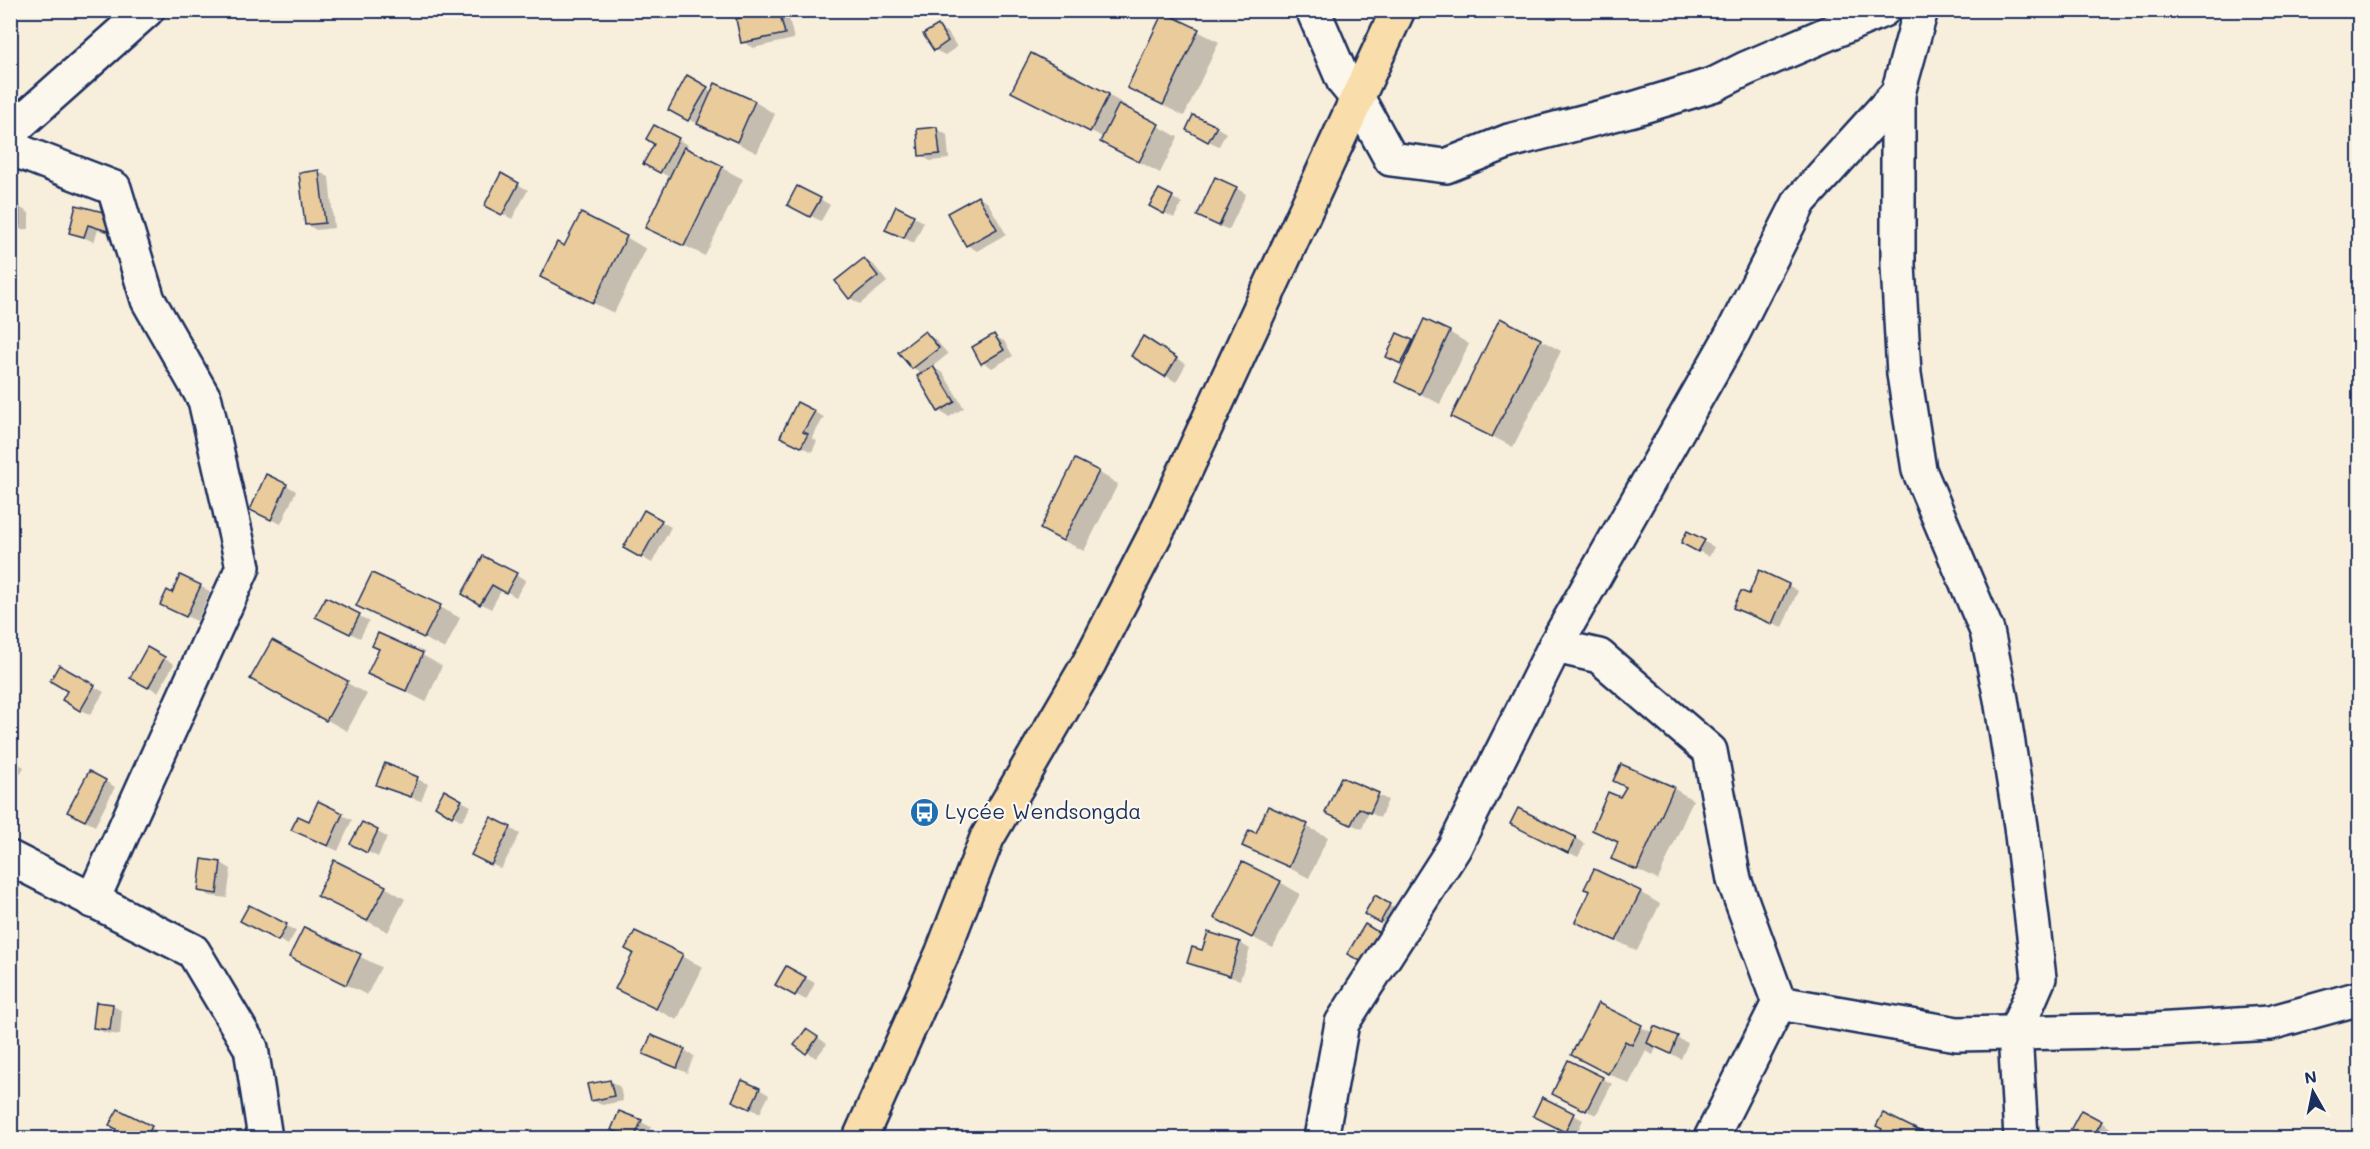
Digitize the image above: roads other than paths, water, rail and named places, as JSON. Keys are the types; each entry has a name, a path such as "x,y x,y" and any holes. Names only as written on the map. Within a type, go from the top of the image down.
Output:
{"main road":[{"path":"860,1138 942,954 987,838 1089,663 1162,521 1398,10"}],"street":[{"path":"10,132 147,10"},
{"path":"1312,10 1344,82 1358,99 1391,159 1446,166 1509,141 1633,109 1715,84 1883,10"},
{"path":"1921,10 1898,93 1898,265 1904,374 1919,470 1987,631 2001,699 2021,826 2038,978 2015,1033 2021,1138"},
{"path":"1321,1138 1342,1023 1454,848 1555,646 1733,333 1800,201 1898,93"},
{"path":"10,148 114,188 148,300 205,400 243,567 92,901"},
{"path":"1555,646 1599,656 1710,751 1734,880 1779,1003 1711,1138"},
{"path":"10,858 193,951 251,1048 265,1138"},
{"path":"1779,1003 1957,1034 2155,1030 2270,1023 2360,998"}],"place":[{"name":"Lycée Wendsongda","path":"924,812"}]}
